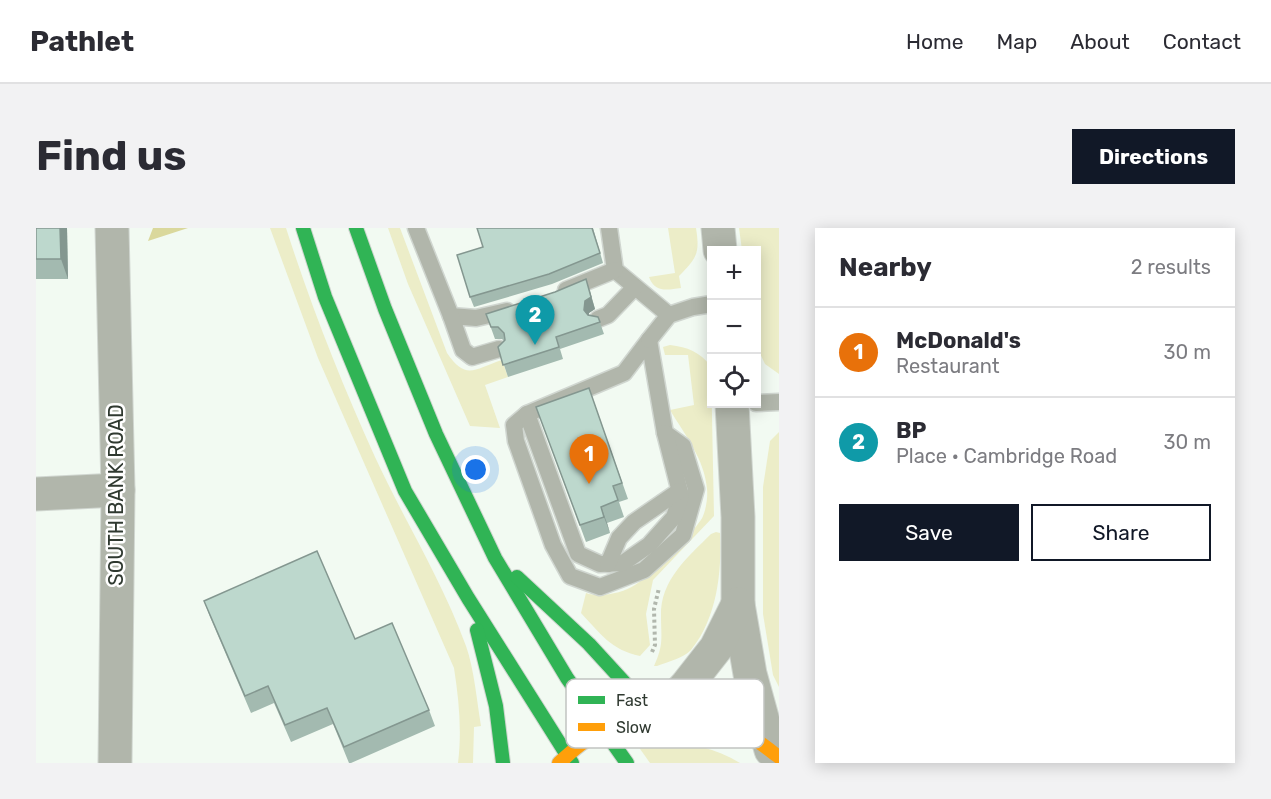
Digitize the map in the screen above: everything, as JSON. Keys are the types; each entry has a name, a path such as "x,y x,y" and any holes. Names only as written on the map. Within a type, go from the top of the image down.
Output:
{"main road":[{"path":"303,228 325,297 405,491 566,760 576,748"},
{"path":"356,228 385,309 436,434 495,558 568,679"},
{"path":"495,558 565,619 623,679"},
{"path":"468,598 496,706 503,763"},
{"path":"617,748 627,763"}],"street":[{"name":"SOUTH BANK ROAD","path":"112,228 118,490 115,763"},
{"path":"718,228 720,246"},
{"path":"732,408 738,518 738,604 752,679"},
{"path":"36,494 118,490"},
{"path":"692,679 716,648 738,604"},
{"path":"764,719 775,754"}],"lane":[{"path":"416,228 463,350 472,357 499,349"},
{"path":"609,228 615,270 669,315"},
{"path":"556,294 615,270"},
{"path":"598,319 614,310 635,287"},
{"path":"665,433 683,446 696,489 683,536 644,570 600,587 570,576 553,545 516,441 514,425 527,414 624,373 669,315 707,305"},
{"path":"451,316 476,318 522,306"},
{"path":"527,414 578,554 600,564 623,563 649,545 674,517 681,496 665,433 649,340"},
{"path":"761,403 779,402"},
{"path":"608,564 619,538 634,522 680,491"}],"green space":[{"path":"270,228 286,228 316,315 362,429 446,597 466,646 481,726 474,727 473,763 458,763 460,739 454,668 318,358"},
{"path":"388,228 400,228 447,353 454,362 465,370 471,370 502,360 508,377 485,385 500,428 470,426 408,284"},
{"path":"668,228 696,228 698,244 696,255 679,276 681,288 666,290 655,286 649,277 675,273"},
{"path":"739,228 779,228 779,374 765,364 761,356 761,246 741,246"},
{"path":"670,345 682,347 693,351 707,362 707,408 712,408 714,516 653,580 646,614 650,645 640,656 621,650 614,645 581,613 586,593 611,594 630,588 641,581 683,541 704,513 707,492 702,468 670,410 694,405 688,355 665,355 663,347"},
{"path":"779,432 779,687 773,675 763,614 763,487 770,441"},
{"path":"720,533 719,579 707,624 688,653 654,666 661,646 662,603 670,580 685,561 711,534"},
{"path":"639,748 705,748 740,763 650,763"}],"shaded area":[{"path":"153,228 188,228 148,241"}],"building":[{"path":"36,228 60,228 61,259 36,259"},
{"path":"477,228 592,228 600,253 549,274 470,297 457,255 483,247"},
{"path":"586,279 591,297 585,301 584,310 588,315 598,317 600,322 556,337 559,347 503,365 498,347 505,340 504,333 498,327 491,327 486,314 555,292"},
{"path":"589,388 622,483 613,486 618,500 601,507 604,517 580,525 536,407"},
{"path":"317,551 355,639 392,623 429,710 344,747 327,708 285,725 268,686 245,696 204,601"}],"traffic: fast":[{"path":"303,228 325,297 405,491 468,598 572,763"},
{"path":"356,228 385,309 436,434 495,558 568,679"},
{"path":"517,577 589,644 621,679"},
{"path":"477,630 496,706 503,763"},
{"path":"616,748 627,763"}],"traffic: slow":[{"path":"764,746 779,757"},
{"path":"559,763 576,748"}],"place":[{"name":"BP","path":"535,345"},
{"name":"McDonald's","path":"589,484"}]}
